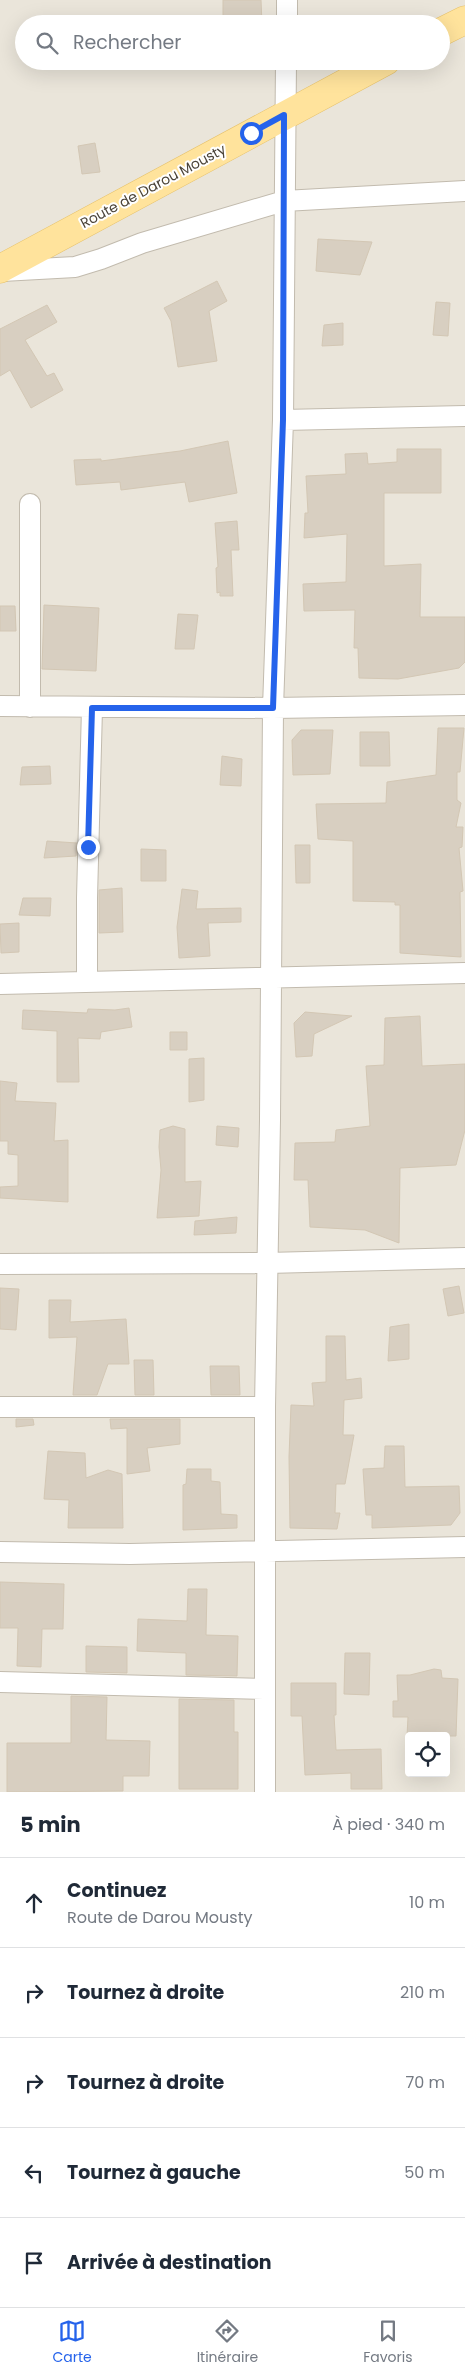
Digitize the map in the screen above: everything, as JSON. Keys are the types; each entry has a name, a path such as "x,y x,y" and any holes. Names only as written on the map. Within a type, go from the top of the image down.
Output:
{"main road":[{"path":"450,28 465,20"},
{"name":"Route de Darou Mousty","path":"0,270 369,70"}],"street":[{"path":"287,0 287,15"},
{"path":"265,1792 267,1263 272,978 273,708 283,420 286,70"},
{"path":"0,270 74,267 142,243 284,201 465,192"},
{"path":"283,420 465,416"},
{"path":"30,504 30,707"},
{"path":"0,706 273,708 465,705"},
{"path":"87,982 87,898 92,708"},
{"path":"0,984 465,973"},
{"path":"0,1264 267,1263 465,1258"},
{"path":"0,1407 266,1407"},
{"path":"0,1552 130,1554 465,1547"},
{"path":"0,1682 264,1689"}],"shaded area":[{"path":"0,0 465,0 465,1792 0,1792"}],"building":[{"path":"223,0 261,0 262,15 223,15"},
{"path":"95,143 100,172 82,174 78,146"},
{"path":"318,239 372,242 360,275 316,271"},
{"path":"217,281 227,301 209,311 217,361 178,367 171,321 164,308"},
{"path":"436,302 450,303 448,336 433,335"},
{"path":"47,305 57,322 25,340 47,376 54,373 63,390 31,408 10,370 0,376 0,329"},
{"path":"343,323 343,345 322,346 324,325"},
{"path":"228,441 237,493 189,502 185,482 121,490 120,482 76,485 74,460 101,459 101,461 180,451"},
{"path":"397,449 441,449 441,493 384,493 384,566 421,564 420,617 465,617 465,662 459,668 398,679 359,678 358,648 354,648 355,610 304,611 303,584 346,582 347,534 304,538 305,513 308,513 306,476 346,474 345,454 367,453 368,464 397,462"},
{"path":"237,521 239,550 231,550 233,596 220,596 220,592 217,593 216,568 218,567 215,523"},
{"path":"44,605 99,608 96,671 42,669"},
{"path":"0,606 15,606 16,631 0,631"},
{"path":"178,614 198,615 194,649 175,649"},
{"path":"438,728 464,728 460,772 457,772 457,800 461,803 456,827 463,827 462,847 459,848 463,891 460,892 461,957 400,953 400,905 395,905 395,902 353,901 353,841 318,839 316,804 386,803 387,782 436,775"},
{"path":"301,730 333,730 330,774 293,775 292,740"},
{"path":"360,732 389,732 390,766 360,766"},
{"path":"222,756 242,759 241,786 220,785"},
{"path":"50,766 51,784 20,785 22,767"},
{"path":"47,841 77,843 76,856 44,858"},
{"path":"295,845 310,845 310,883 296,883"},
{"path":"141,849 166,850 166,881 141,881"},
{"path":"122,888 123,932 99,933 99,890"},
{"path":"182,889 198,891 196,909 241,908 241,922 208,923 210,956 179,958 177,927"},
{"path":"23,898 51,898 50,916 19,915"},
{"path":"19,923 19,952 1,953 0,924"},
{"path":"129,1008 132,1027 101,1032 100,1039 78,1038 79,1082 57,1082 57,1031 22,1029 23,1010 87,1013 88,1009 115,1010"},
{"path":"305,1012 352,1016 314,1034 312,1056 296,1057 294,1023"},
{"path":"420,1016 422,1066 465,1064 465,1130 456,1165 400,1168 399,1243 365,1230 310,1227 308,1180 294,1180 295,1143 335,1142 336,1130 370,1126 366,1066 384,1065 385,1018"},
{"path":"170,1032 187,1032 187,1050 170,1050"},
{"path":"204,1058 204,1100 189,1102 189,1059"},
{"path":"0,1081 17,1083 15,1101 56,1103 54,1141 68,1140 68,1202 0,1198 0,1187 18,1186 18,1155 8,1154 8,1141 0,1141"},
{"path":"173,1126 185,1129 185,1182 201,1181 199,1216 157,1218 161,1170 160,1130"},
{"path":"217,1126 239,1128 238,1147 216,1145"},
{"path":"237,1217 236,1233 194,1235 195,1221"},
{"path":"459,1286 464,1313 448,1316 443,1289"},
{"path":"0,1288 19,1289 16,1330 0,1329"},
{"path":"49,1300 71,1300 70,1322 126,1319 129,1364 108,1364 97,1395 73,1395 77,1337 49,1338"},
{"path":"409,1324 409,1359 388,1361 390,1327"},
{"path":"326,1336 345,1336 346,1380 361,1378 362,1398 344,1400 343,1435 354,1435 345,1484 336,1484 335,1513 340,1513 337,1529 290,1528 289,1457 291,1405 314,1406 312,1383 326,1382"},
{"path":"134,1360 153,1360 154,1395 135,1395"},
{"path":"210,1366 239,1366 240,1395 211,1395"},
{"path":"16,1419 33,1419 34,1425 16,1427"},
{"path":"110,1419 180,1419 180,1444 147,1448 150,1471 127,1474 127,1428 111,1429"},
{"path":"385,1446 404,1446 405,1487 459,1486 460,1513 451,1525 372,1528 372,1515 366,1515 363,1469 384,1468"},
{"path":"48,1451 85,1453 86,1478 108,1470 122,1474 123,1528 68,1528 69,1500 44,1499"},
{"path":"187,1469 211,1469 211,1481 220,1482 221,1514 237,1515 237,1528 183,1530 183,1485 186,1484"},
{"path":"0,1582 64,1584 63,1629 42,1629 41,1667 17,1666 18,1628 0,1628"},
{"path":"188,1589 207,1589 206,1635 238,1636 237,1676 186,1675 186,1653 137,1651 138,1619 187,1621"},
{"path":"86,1646 127,1647 127,1673 86,1672"},
{"path":"345,1653 370,1653 369,1695 344,1694"},
{"path":"434,1669 441,1670 442,1678 458,1679 456,1736 450,1736 450,1732 407,1732 408,1717 393,1717 393,1701 398,1701 397,1675 410,1675"},
{"path":"291,1683 336,1683 336,1715 334,1715 336,1750 381,1749 382,1789 351,1789 351,1773 305,1775 302,1716 291,1716"},
{"path":"71,1696 107,1697 106,1740 150,1741 149,1776 123,1776 123,1791 7,1792 7,1743 71,1743"},
{"path":"179,1699 234,1700 234,1732 238,1732 238,1789 179,1789"}],"route":[{"path":"88,847 92,708 273,708 283,420 284,115 251,133"}]}
